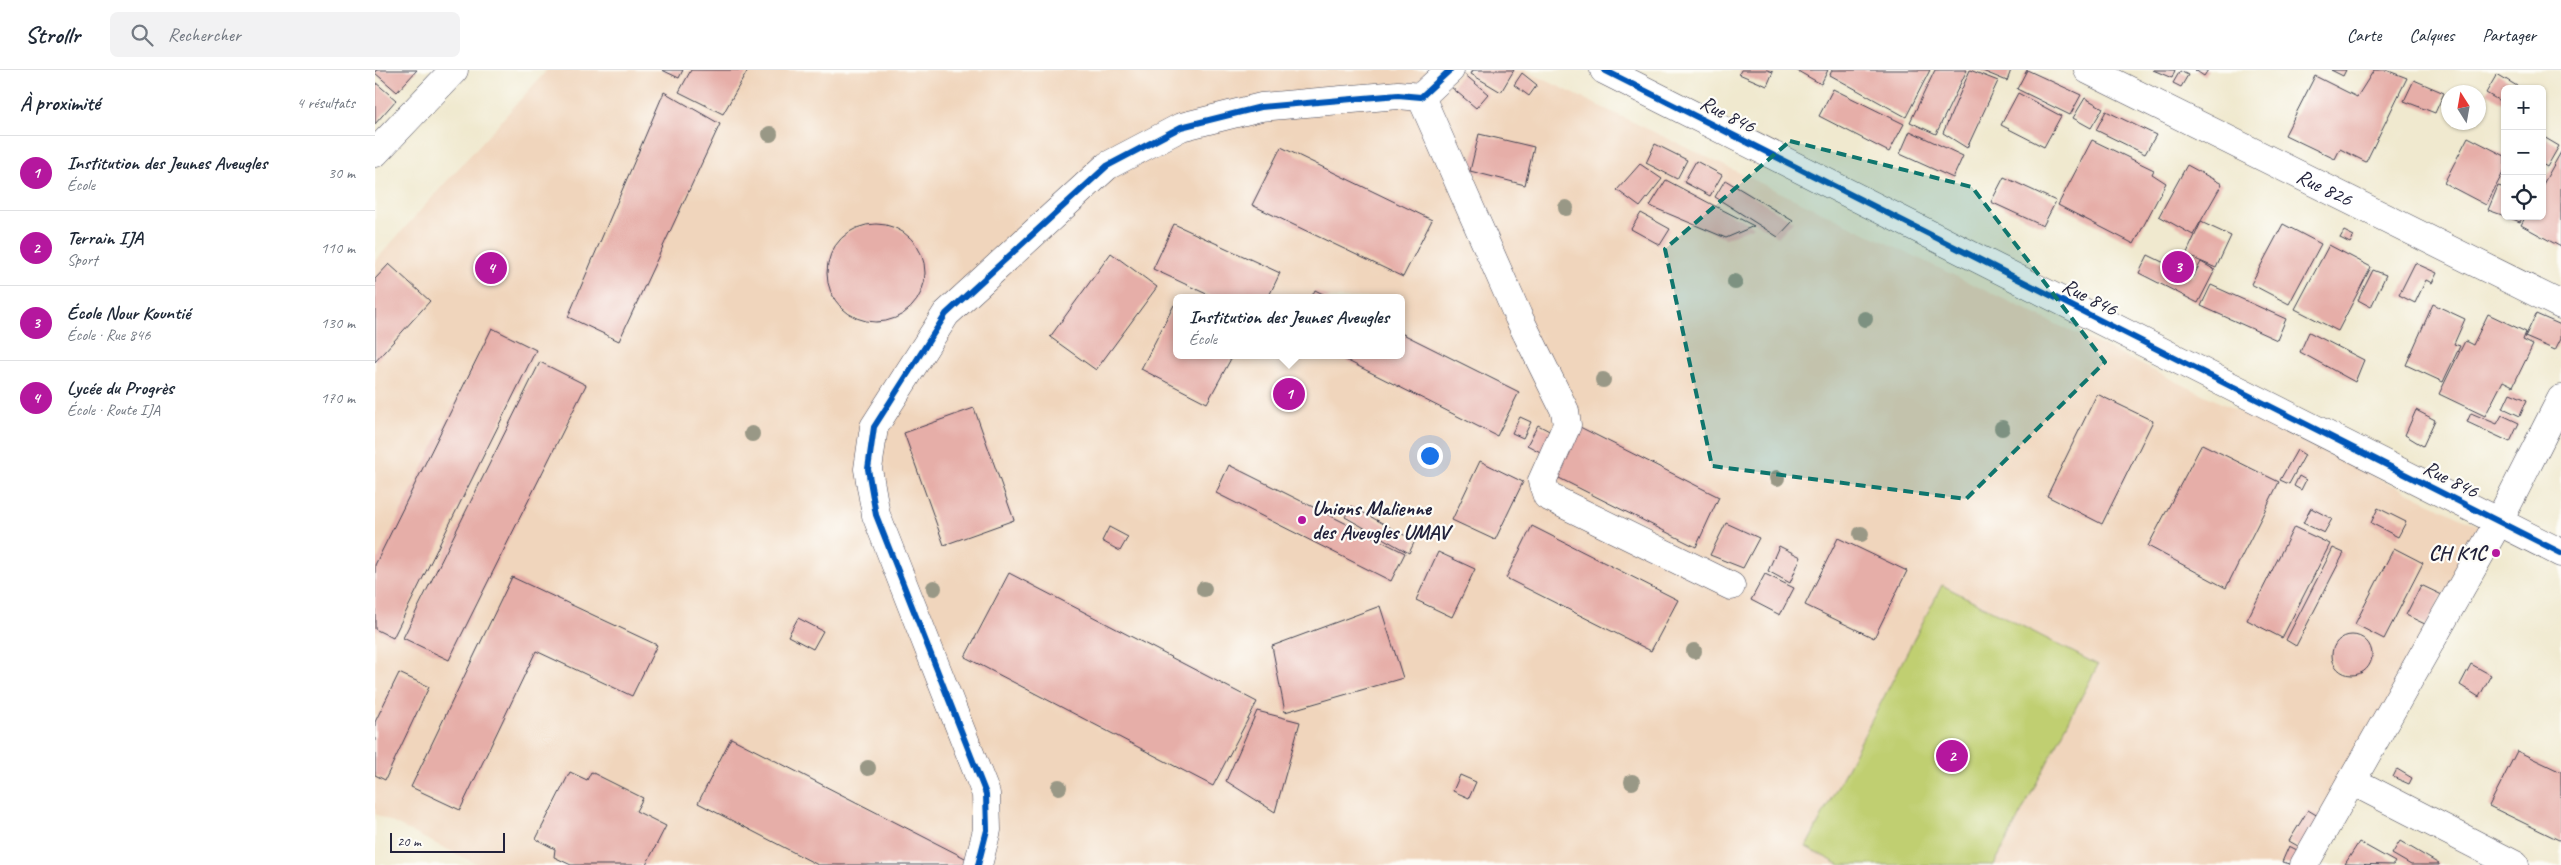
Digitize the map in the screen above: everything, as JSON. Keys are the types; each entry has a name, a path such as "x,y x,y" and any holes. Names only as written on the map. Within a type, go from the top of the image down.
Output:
{"street":[{"path":"375,153 454,70"},
{"path":"978,865 987,830 986,794 875,515 868,469 874,427 946,314 1107,166 1181,127 1261,107 1398,96 1421,97 1449,70"},
{"name":"Rue 846","path":"1604,70 2561,553"},
{"name":"Rue 826","path":"2088,70 2561,305"},
{"path":"1421,97 1518,316 1565,410 1567,425 1542,481 1547,496 1731,586"},
{"path":"2304,865 2499,522 2561,399"},
{"path":"2352,781 2515,865"}],"highlighted area":[{"path":"1790,141 1972,187 2105,362 1966,499 1712,466 1665,249"}],"shaded area":[{"path":"547,70 1524,70 2483,528 2301,865 479,865 375,814 375,261"}],"green space":[{"path":"1942,585 2098,665 1994,865 1840,865 1806,847"}],"building":[{"path":"376,70 417,70 397,92 375,73"},
{"path":"662,70 683,70 679,78"},
{"path":"691,70 748,70 723,114 679,92"},
{"path":"1473,70 1514,70 1501,92 1471,74"},
{"path":"1741,70 1767,70 1773,72 1767,86 1739,74"},
{"path":"1796,70 1828,70 1821,84"},
{"path":"1832,70 1930,70 1906,117 1830,75"},
{"path":"1935,70 1967,70 1936,134 1910,122"},
{"path":"1970,70 1998,81 1967,148 1943,133"},
{"path":"1980,70 2011,70 2007,81"},
{"path":"2027,70 2081,95 2070,115 2017,89"},
{"path":"2153,70 2175,70 2172,78"},
{"path":"2195,70 2208,70 2204,76"},
{"path":"2331,70 2346,70 2343,76"},
{"path":"2374,70 2386,70 2407,78 2366,162 2340,149 2335,159 2285,135 2315,76 2357,97"},
{"path":"2180,71 2188,75 2181,87 2173,83"},
{"path":"1463,73 1488,94 1476,108 1451,87"},
{"path":"1522,73 1537,85 1529,96 1514,85"},
{"path":"2497,74 2515,85 2501,85 2501,102 2486,93"},
{"path":"2414,80 2441,92 2441,100 2435,113 2404,101"},
{"path":"375,82 396,100 375,124"},
{"path":"1833,89 1904,124 1889,152 1819,116"},
{"path":"664,92 720,124 619,341 568,317"},
{"path":"2018,93 2061,116 2044,147 2001,125"},
{"path":"2085,98 2103,108 2091,128 2073,118"},
{"path":"2106,111 2156,135 2145,154 2096,130"},
{"path":"1910,131 1963,156 1953,178 1900,154"},
{"path":"1479,134 1534,147 1525,185 1470,171"},
{"path":"2468,137 2501,154 2501,177 2486,205 2444,183"},
{"path":"2546,138 2559,146 2546,166"},
{"path":"2092,140 2154,170 2152,174 2166,183 2134,244 2058,205"},
{"path":"1655,144 1687,160 1677,179 1646,163"},
{"path":"1281,147 1432,220 1403,277 1252,205"},
{"path":"2561,152 2561,247 2521,225 2524,220 2546,220 2546,179"},
{"path":"1696,161 1722,175 1710,196 1684,182"},
{"path":"1640,164 1662,179 1640,207 1617,190"},
{"path":"2187,165 2222,184 2193,235 2159,216"},
{"path":"2004,177 2056,201 2043,226 1991,202"},
{"path":"1666,180 1754,226 1726,238 1650,206"},
{"path":"1725,180 1793,221 1778,237 1715,197"},
{"path":"2498,186 2501,187 2501,215 2488,210"},
{"path":"1641,213 1670,229 1660,245 1631,229"},
{"path":"2201,222 2231,236 2216,268 2186,255"},
{"path":"876,224 895,228 910,239 921,254 925,273 921,292 910,307 895,318 876,322 857,318 842,307 831,292 827,273 831,254 842,239 857,228"},
{"path":"1174,224 1280,273 1270,294 1206,294 1153,269"},
{"path":"2283,224 2321,244 2289,304 2251,284"},
{"path":"2344,231 2354,236 2350,243 2340,238"},
{"path":"2329,245 2371,267 2338,331 2295,309"},
{"path":"1111,253 1157,287 1096,370 1050,337"},
{"path":"2148,255 2193,277 2201,262 2215,270 2198,303 2139,273"},
{"path":"2415,263 2437,273 2432,283 2426,280 2415,303 2399,295"},
{"path":"389,264 430,301 375,362 375,279"},
{"path":"2373,270 2386,275 2371,307 2358,300"},
{"path":"2211,285 2286,319 2277,340 2201,306"},
{"path":"1315,290 1323,294 1313,294"},
{"path":"2433,304 2465,319 2454,344 2460,346 2443,382 2406,365"},
{"path":"1173,307 1173,359 1231,359 1207,403 1141,369"},
{"path":"2488,314 2526,332 2523,340 2533,345 2513,386 2503,381 2485,416 2439,394 2465,341 2473,345"},
{"path":"2536,314 2561,325 2561,338 2555,350 2525,337"},
{"path":"492,328 536,350 393,638 375,629 375,565"},
{"path":"2309,332 2364,360 2355,382 2300,352"},
{"path":"1405,335 1519,392 1497,436 1344,359 1405,359"},
{"path":"540,362 586,385 449,660 403,638"},
{"path":"2510,393 2527,400 2520,416 2503,408"},
{"path":"2097,394 2153,421 2102,524 2047,496"},
{"path":"974,408 1014,520 944,545 904,433"},
{"path":"2416,410 2435,420 2423,446 2405,435"},
{"path":"2471,413 2497,424 2502,415 2519,423 2510,442 2467,422"},
{"path":"1520,417 1531,422 1523,438 1512,433"},
{"path":"1538,425 1557,435 1546,455 1527,445"},
{"path":"1578,426 1719,497 1696,547 1553,475"},
{"path":"2202,444 2279,482 2226,588 2148,546"},
{"path":"2297,450 2305,455 2289,484 2280,480"},
{"path":"1480,461 1523,482 1495,540 1452,520"},
{"path":"1229,465 1405,553 1391,581 1216,493"},
{"path":"2299,476 2306,480 2301,490 2294,486"},
{"path":"1351,506 1415,541 1409,553 1345,517"},
{"path":"2311,508 2332,519 2324,533 2303,523"},
{"path":"2378,508 2406,522 2398,537 2371,523"},
{"path":"1726,523 1759,538 1743,568 1710,555"},
{"path":"1532,526 1678,600 1651,651 1506,578"},
{"path":"1109,527 1128,537 1120,551 1102,541"},
{"path":"2294,527 2330,544 2282,638 2247,620"},
{"path":"1838,538 1907,571 1874,638 1805,605"},
{"path":"1779,546 1801,557 1790,583 1768,571"},
{"path":"2333,548 2344,553 2296,646 2286,640"},
{"path":"2394,548 2423,563 2384,639 2355,624"},
{"path":"1438,552 1475,569 1452,617 1416,600"},
{"path":"1009,573 1257,702 1213,786 965,657"},
{"path":"1765,574 1794,588 1780,615 1751,600"},
{"path":"512,577 657,645 632,696 536,651 460,810 411,787"},
{"path":"2421,585 2442,595 2427,625 2406,615"},
{"path":"1380,606 1403,678 1285,712 1272,646"},
{"path":"798,618 823,631 813,649 788,636"},
{"path":"2356,635 2363,638 2369,644 2372,655 2371,663 2363,672 2356,675 2348,675 2341,672 2333,663 2332,651 2335,644 2344,636"},
{"path":"2471,664 2491,675 2479,697 2460,685"},
{"path":"399,673 429,687 385,780 375,775 375,722"},
{"path":"1257,711 1300,722 1275,812 1226,781"},
{"path":"731,738 967,859 963,865 818,865 698,803"},
{"path":"2517,751 2561,772 2561,841 2489,806"},
{"path":"2397,769 2412,778 2409,784 2393,777"},
{"path":"570,772 587,780 591,772 643,798 636,811 666,826 646,865 571,865 554,857 555,849 536,839"},
{"path":"1460,775 1476,782 1469,798 1453,791"},
{"path":"2308,810 2323,819 2305,850 2289,841"},
{"path":"2400,841 2439,865 2411,865 2392,854"},
{"path":"2359,842 2395,862 2393,865 2345,864"},
{"path":"2289,846 2301,852 2295,865 2282,862"}],"cycle path":[{"path":"978,865 987,830 986,794 876,515 868,469 874,427 946,314 1107,166 1181,127 1261,107 1398,95 1421,97 1450,70"},
{"path":"1604,70 2561,553"}],"place":[{"name":"École Nour Kountié","path":"2178,267"},
{"name":"Lycée du Progrès","path":"491,268"},
{"name":"Institution des Jeunes Aveugles","path":"1289,394"},
{"name":"Unions Malienne des Aveugles UMAV","path":"1302,520"},
{"name":"CH K1C","path":"2496,553"},
{"name":"Terrain IJA","path":"1952,756"}]}
